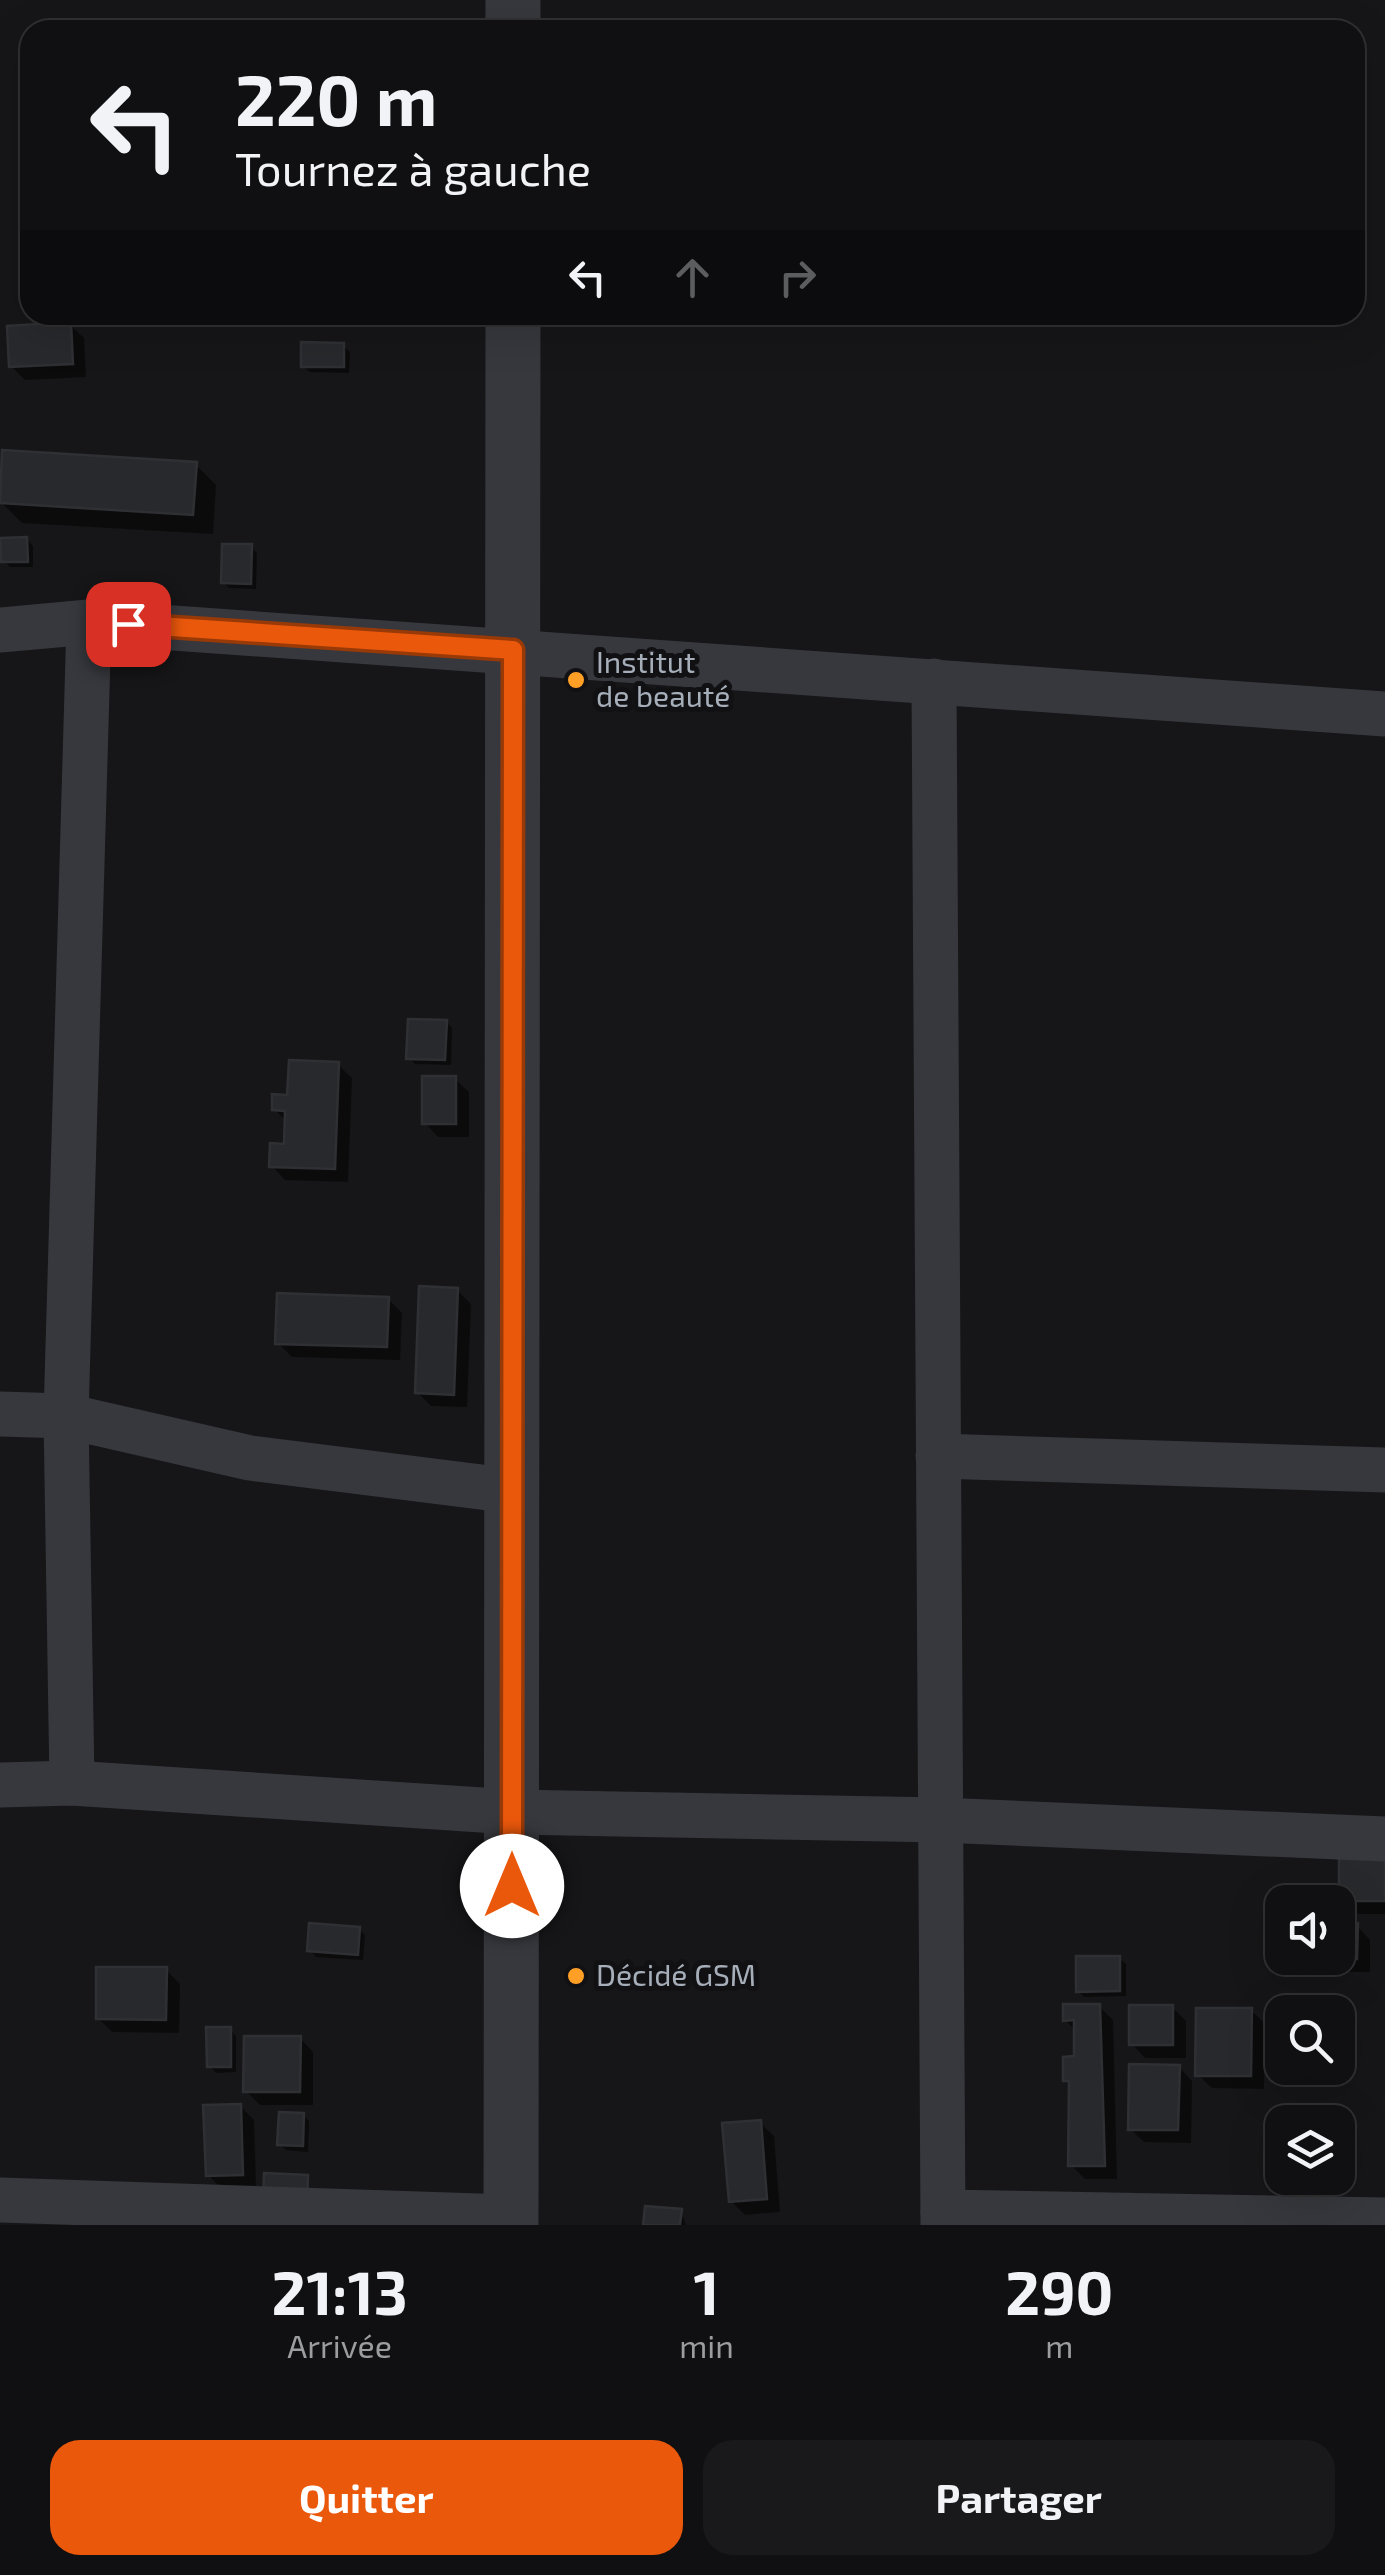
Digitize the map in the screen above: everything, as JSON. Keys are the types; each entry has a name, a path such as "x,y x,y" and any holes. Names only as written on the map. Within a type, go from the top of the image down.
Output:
{"street":[{"path":"0,2200 138,2215 512,2221 513,325"},
{"path":"72,1783 66,1416 89,622"},
{"path":"0,630 89,622 1385,714"},
{"path":"934,681 943,2219 1385,2220"},
{"path":"0,1414 66,1416 250,1458 512,1491"},
{"path":"938,1456 1385,1470"},
{"path":"0,1785 72,1783 512,1812 940,1820 1385,1839"}],"building":[{"path":"71,325 73,364 9,367 7,326"},
{"path":"301,342 344,343 344,367 301,367"},
{"path":"2,450 197,462 193,515 0,503"},
{"path":"27,537 28,562 1,562 0,538"},
{"path":"222,544 252,544 251,584 221,583"},
{"path":"408,1019 447,1020 445,1060 406,1059"},
{"path":"289,1060 339,1062 335,1169 269,1167 270,1143 284,1144 285,1111 272,1110 272,1094 287,1095"},
{"path":"422,1076 456,1076 456,1124 422,1124"},
{"path":"419,1286 458,1288 454,1395 415,1393"},
{"path":"277,1293 389,1297 387,1347 275,1344"},
{"path":"1385,1852 1385,1901 1355,1901 1355,1885 1339,1885 1339,1853"},
{"path":"309,1923 360,1927 358,1955 307,1951"},
{"path":"1358,1923 1357,1959 1355,1959"},
{"path":"1076,1956 1120,1956 1120,1991 1076,1992"},
{"path":"96,1967 167,1967 166,2020 96,2019"},
{"path":"1063,2004 1100,2004 1105,2166 1068,2166 1069,2081 1063,2081 1063,2057 1074,2056 1074,2020 1063,2021"},
{"path":"1129,2005 1173,2005 1173,2045 1129,2045"},
{"path":"1196,2008 1252,2008 1251,2076 1195,2076"},
{"path":"206,2027 231,2027 231,2067 207,2067"},
{"path":"244,2036 301,2036 300,2092 243,2092"},
{"path":"1129,2064 1180,2065 1178,2130 1128,2130"},
{"path":"241,2104 243,2175 206,2176 203,2105"},
{"path":"279,2112 304,2113 303,2146 277,2145"},
{"path":"761,2120 767,2199 729,2202 722,2123"},
{"path":"264,2173 308,2175 307,2206 263,2204"},
{"path":"645,2206 682,2209 680,2225 643,2225"}],"place":[{"name":"Institut de beauté","path":"576,680"},
{"name":"Décidé GSM","path":"576,1976"}],"route":[{"path":"128,624 513,650 512,1886"}]}
